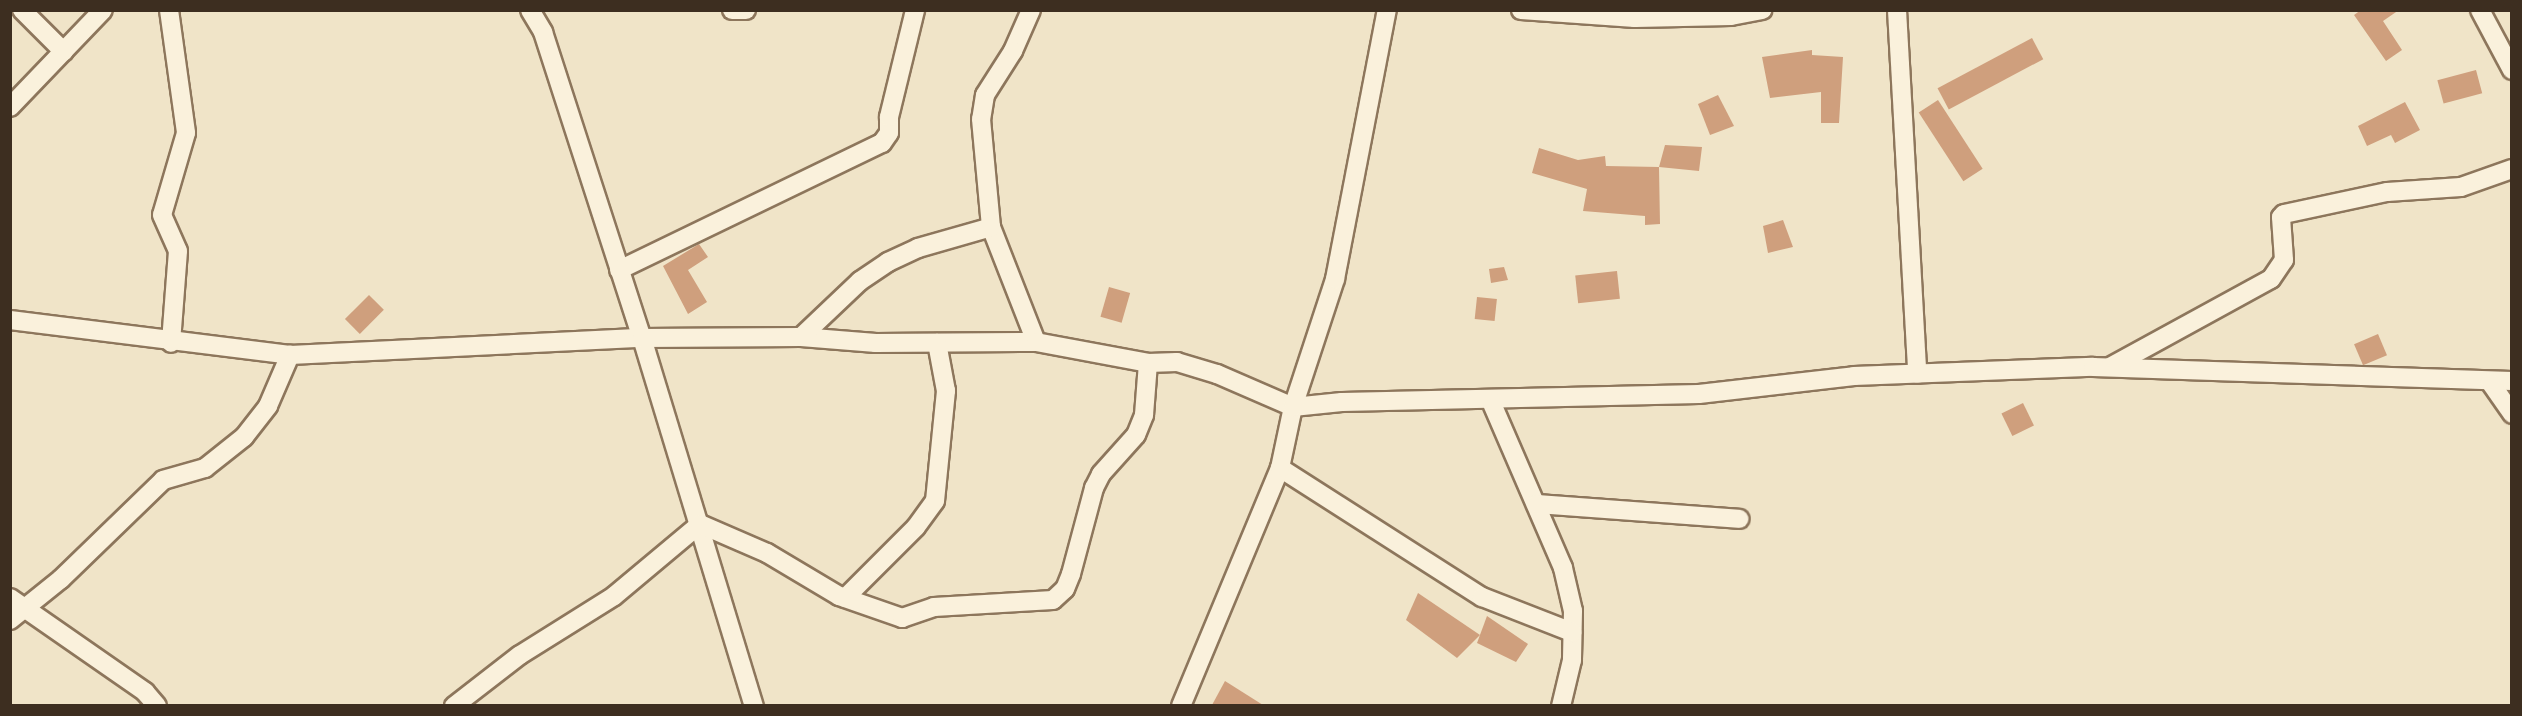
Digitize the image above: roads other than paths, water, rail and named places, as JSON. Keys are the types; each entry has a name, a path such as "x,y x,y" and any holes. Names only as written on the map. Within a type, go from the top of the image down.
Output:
{"street":[{"path":"22,10 64,52"},
{"path":"10,107 103,10"},
{"path":"169,10 186,133 162,214 178,251 171,343"},
{"path":"530,10 543,32 642,338 754,705"},
{"path":"732,10 746,10"},
{"path":"619,270 882,143 889,133 889,117 915,10"},
{"path":"1031,10 982,105 991,227 1036,342"},
{"path":"1180,705 1280,468 1293,407 1335,279 1387,10"},
{"path":"1521,10 1635,18 1731,16 1762,10"},
{"path":"1897,10 1917,373"},
{"path":"2480,10 2511,70"},
{"path":"2109,368 2271,279 2284,260 2281,217 2284,214 2387,192 2461,187 2511,169"},
{"path":"801,337 860,281 888,262 918,248 991,227"},
{"path":"10,320 171,343 290,355 642,338 801,337 876,344 1036,342 1148,363 1177,362 1217,374 1293,407 1342,402 1699,394 1917,373 2109,368 2511,381"},
{"path":"845,598 922,521 935,501 946,391 937,343"},
{"path":"10,620 29,609 163,480 205,468 244,437 268,406 290,355"},
{"path":"700,524 767,553 845,598 902,618 934,607 1053,600 1065,588 1071,574 1094,488 1136,435 1144,415 1148,363"},
{"path":"2490,382 2511,414"},
{"path":"1490,399 1563,568 1573,611 1572,660 1561,705"},
{"path":"1280,468 1482,597 1572,632"},
{"path":"1536,504 1739,519"},
{"path":"454,705 520,655 614,596 700,524"},
{"path":"10,598 29,609 145,692 157,705"}]}
